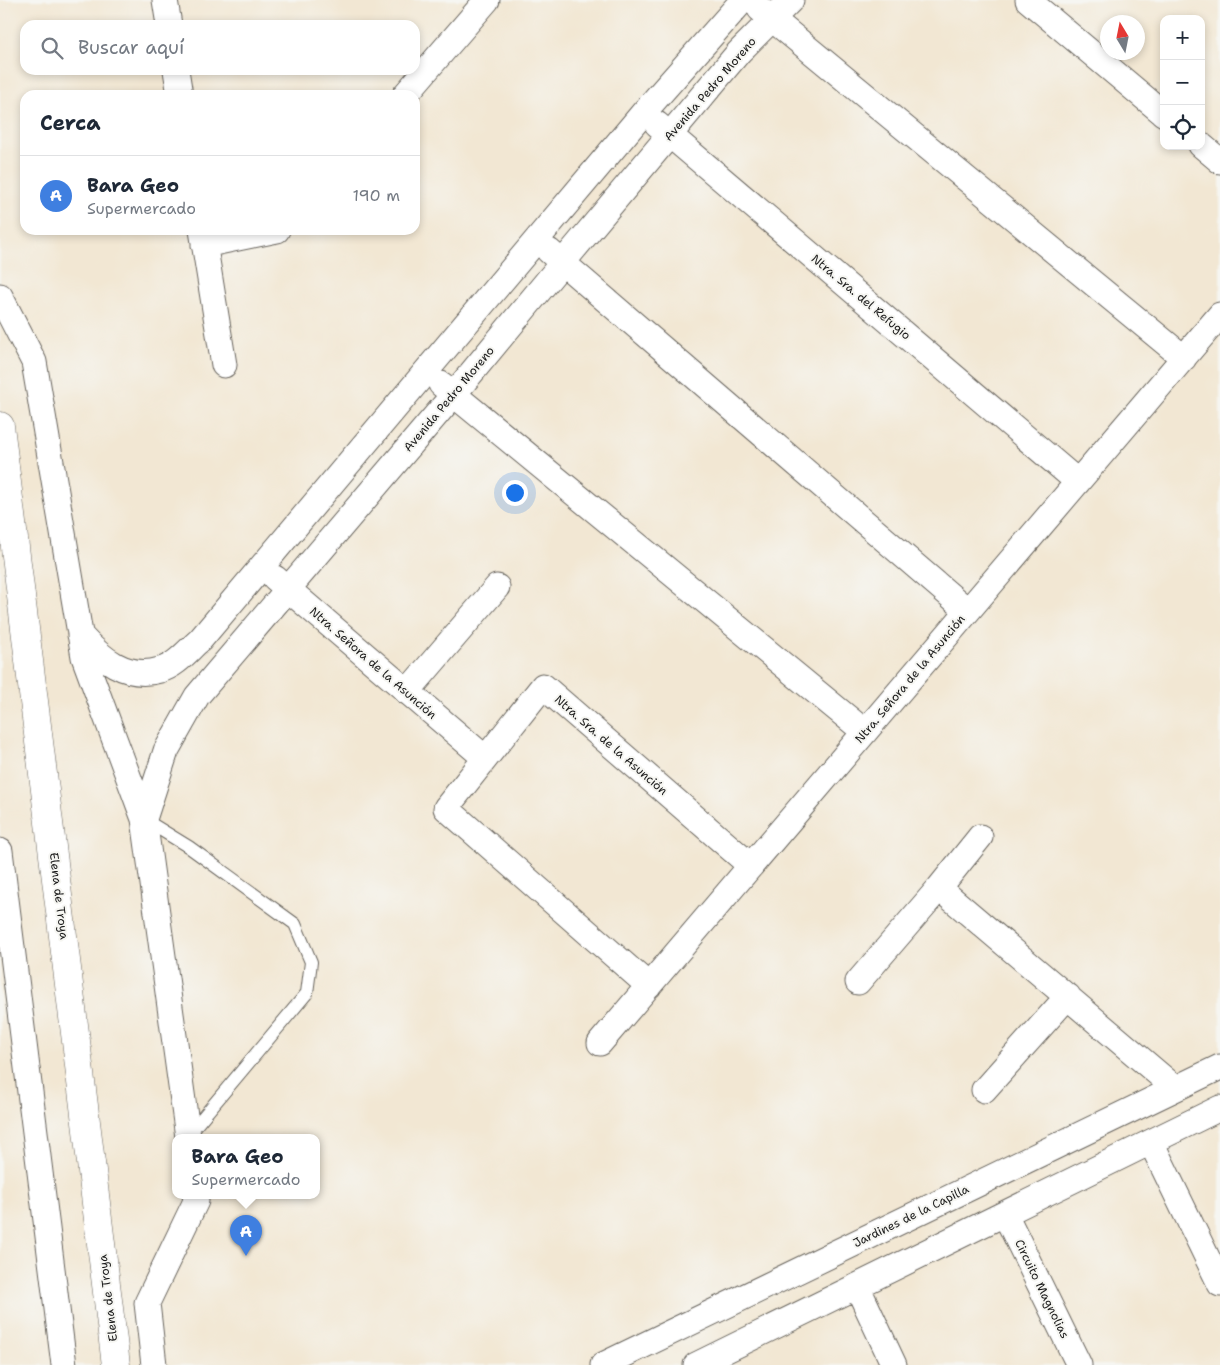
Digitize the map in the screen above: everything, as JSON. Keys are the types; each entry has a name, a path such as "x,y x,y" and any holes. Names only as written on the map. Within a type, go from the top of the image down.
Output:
{"main road":[{"name":"Elena de Troya","path":"0,426 116,1365"}],"street":[{"path":"165,0 168,20"},
{"path":"409,90 487,0"},
{"path":"80,635 103,658 121,669 141,672 161,670 174,663 200,640 644,112 743,0"},
{"path":"748,0 1184,358"},
{"name":"Avenida Pedro Moreno","path":"144,820 166,751 197,696 454,394 739,52 791,0"},
{"path":"1028,0 1160,111"},
{"path":"177,75 179,90"},
{"name":"Ntra. Sra. del Refugio","path":"644,112 1078,482"},
{"path":"1205,148 1220,161"},
{"path":"224,235 203,237 224,365"},
{"path":"536,240 968,611"},
{"path":"0,296 34,362 84,657 144,820 188,1134"},
{"name":"Ntra. Señora de la Asunción","path":"600,1043 1220,315"},
{"path":"426,371 865,732"},
{"name":"Ntra. Señora de la Asunción","path":"262,566 485,758"},
{"path":"407,692 497,587"},
{"name":"Ntra. Sra. de la Asunción","path":"648,986 446,808 543,686 751,866"},
{"path":"858,982 980,837"},
{"path":"0,851 64,1365"},
{"path":"939,888 1175,1088"},
{"path":"984,1090 1068,996"},
{"name":"Jardines de la Capilla","path":"603,1365 1220,1066"},
{"path":"703,1363 742,1342 1220,1108"},
{"path":"1151,1142 1220,1284"},
{"path":"1024,1161 1040,1196"},
{"path":"154,1365 147,1303 196,1199"},
{"name":"Circuito Magnolias","path":"1005,1214 1079,1365"},
{"path":"857,1286 894,1365"},
{"path":"724,1306 742,1342"}],"lane":[{"path":"144,820 189,847 295,924 311,962 307,993 190,1134"}],"place":[{"name":"Bara Geo","path":"246,1256"}]}
